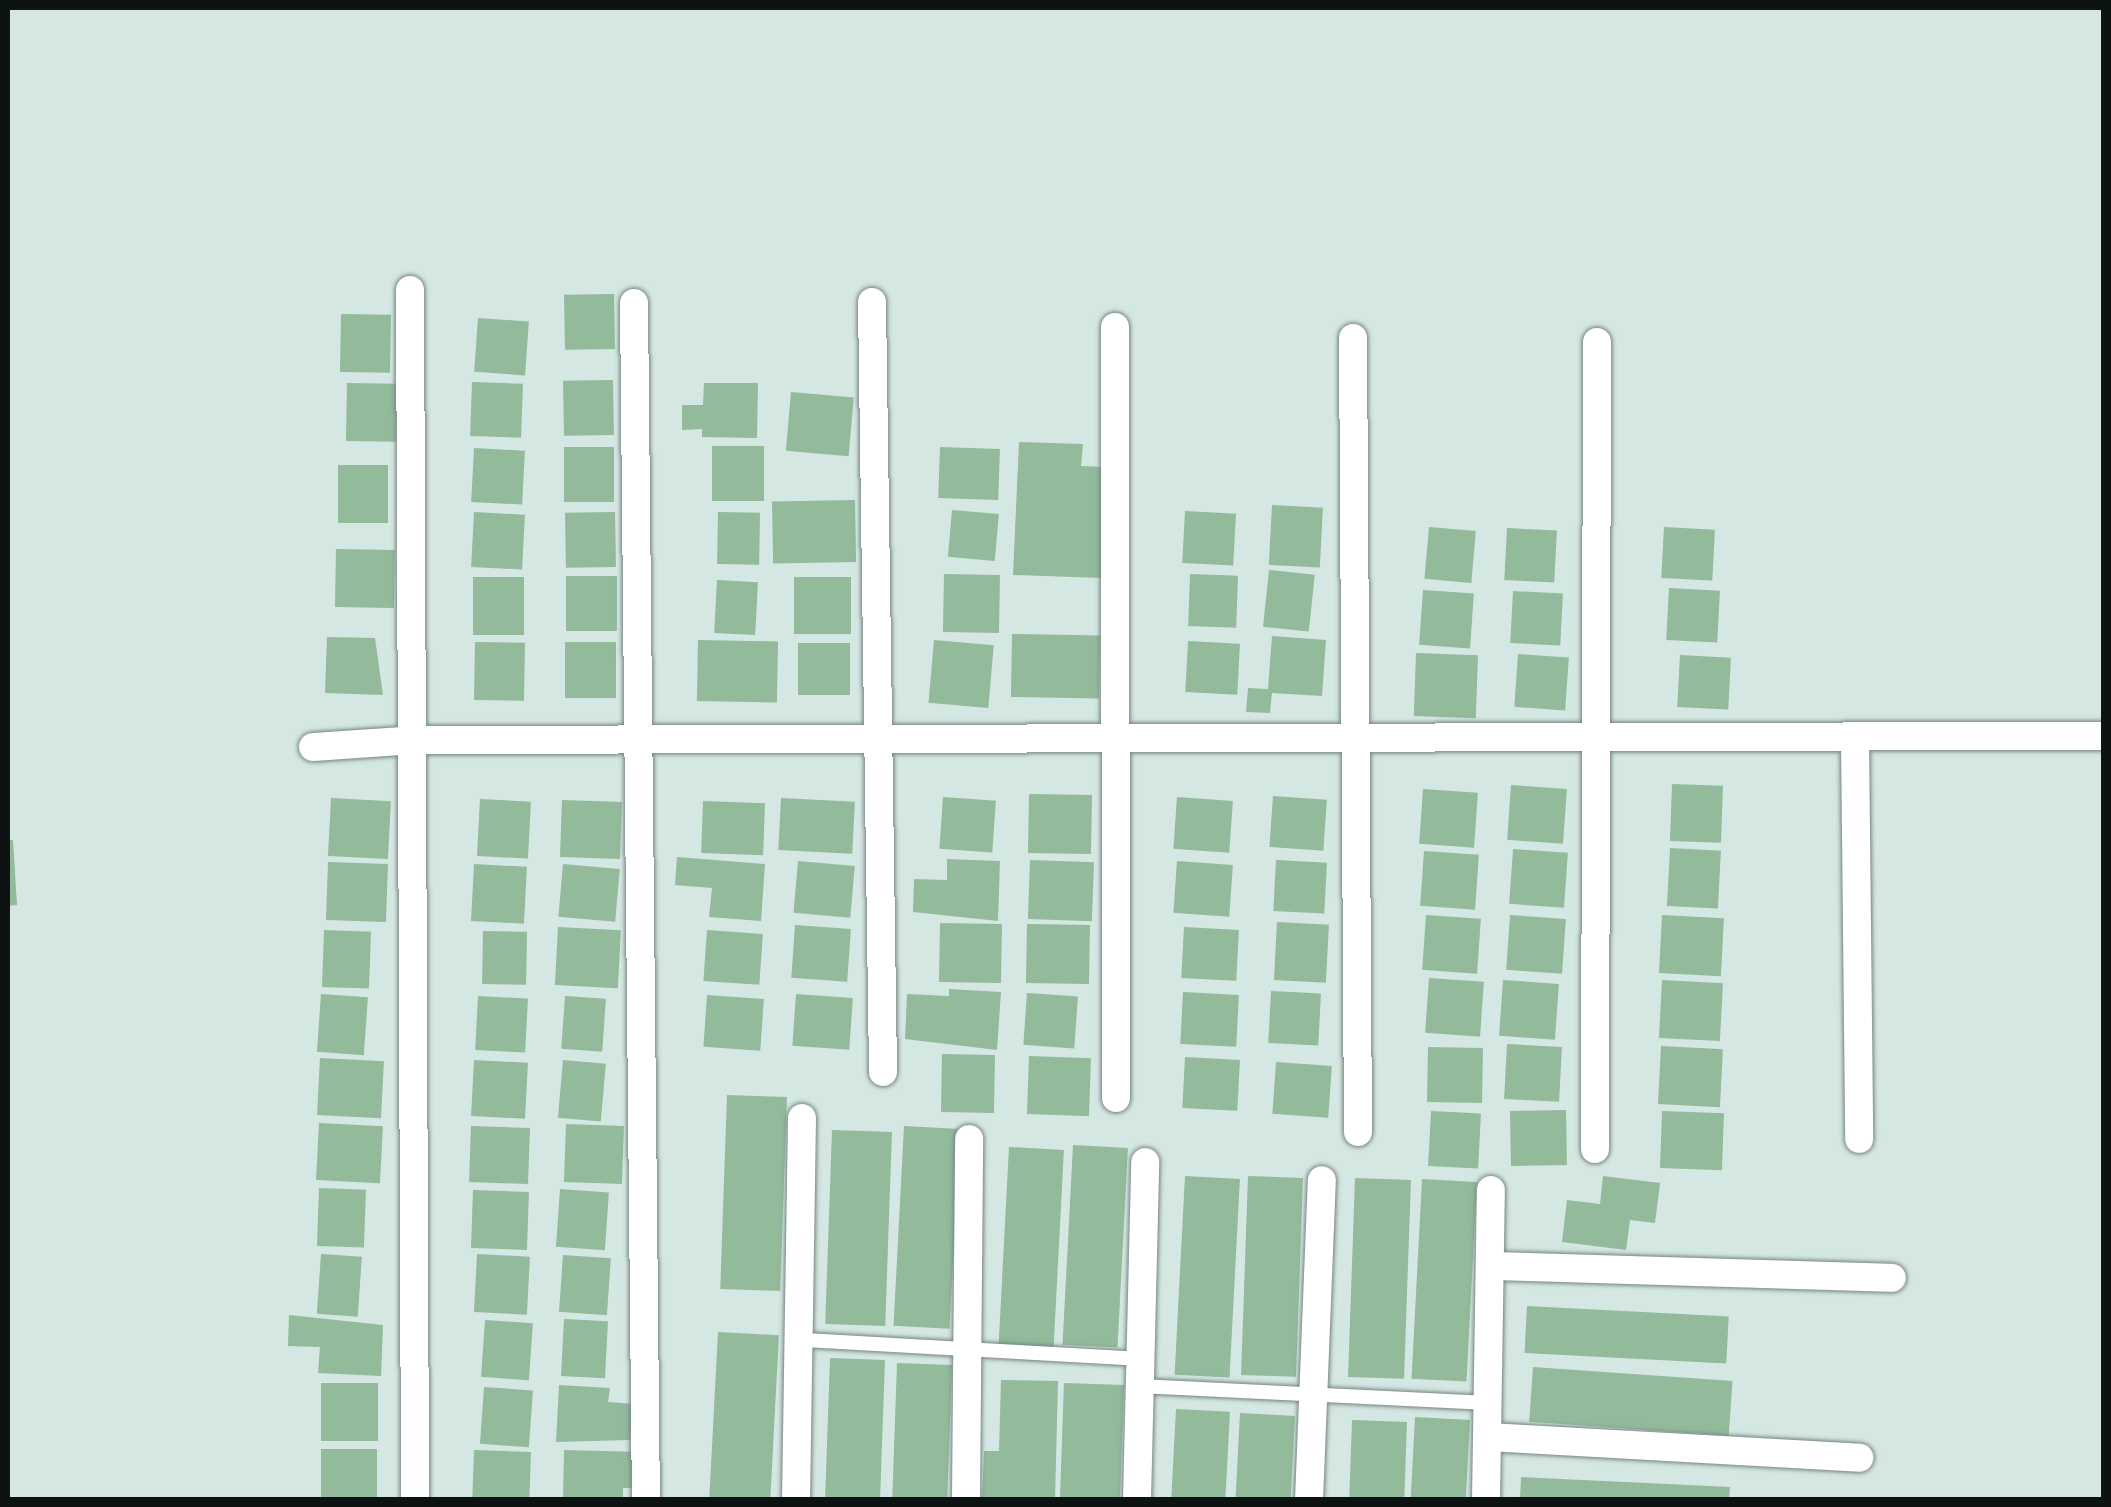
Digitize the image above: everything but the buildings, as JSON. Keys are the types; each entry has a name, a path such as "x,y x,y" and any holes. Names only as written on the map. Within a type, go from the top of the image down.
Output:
{"street":[{"path":"410,290 416,740 414,1500"},
{"path":"634,302 646,1500"},
{"path":"872,302 883,1072"},
{"path":"1116,327 1116,1098"},
{"path":"1353,338 1358,1132"},
{"path":"1595,1149 1591,738 1597,342"},
{"path":"312,747 416,740 2104,736"},
{"path":"1855,737 1859,1139"},
{"path":"796,1500 803,1340 802,1118"},
{"path":"966,1500 971,1354 969,1140"},
{"path":"1136,1500 1146,1162"},
{"path":"1309,1500 1322,1180"},
{"path":"1486,1500 1491,1190"},
{"path":"1492,1266 1892,1278"},
{"path":"1489,1437 1859,1458"}],"lane":[{"path":"803,1340 971,1354 1312,1393 1487,1403"}]}
